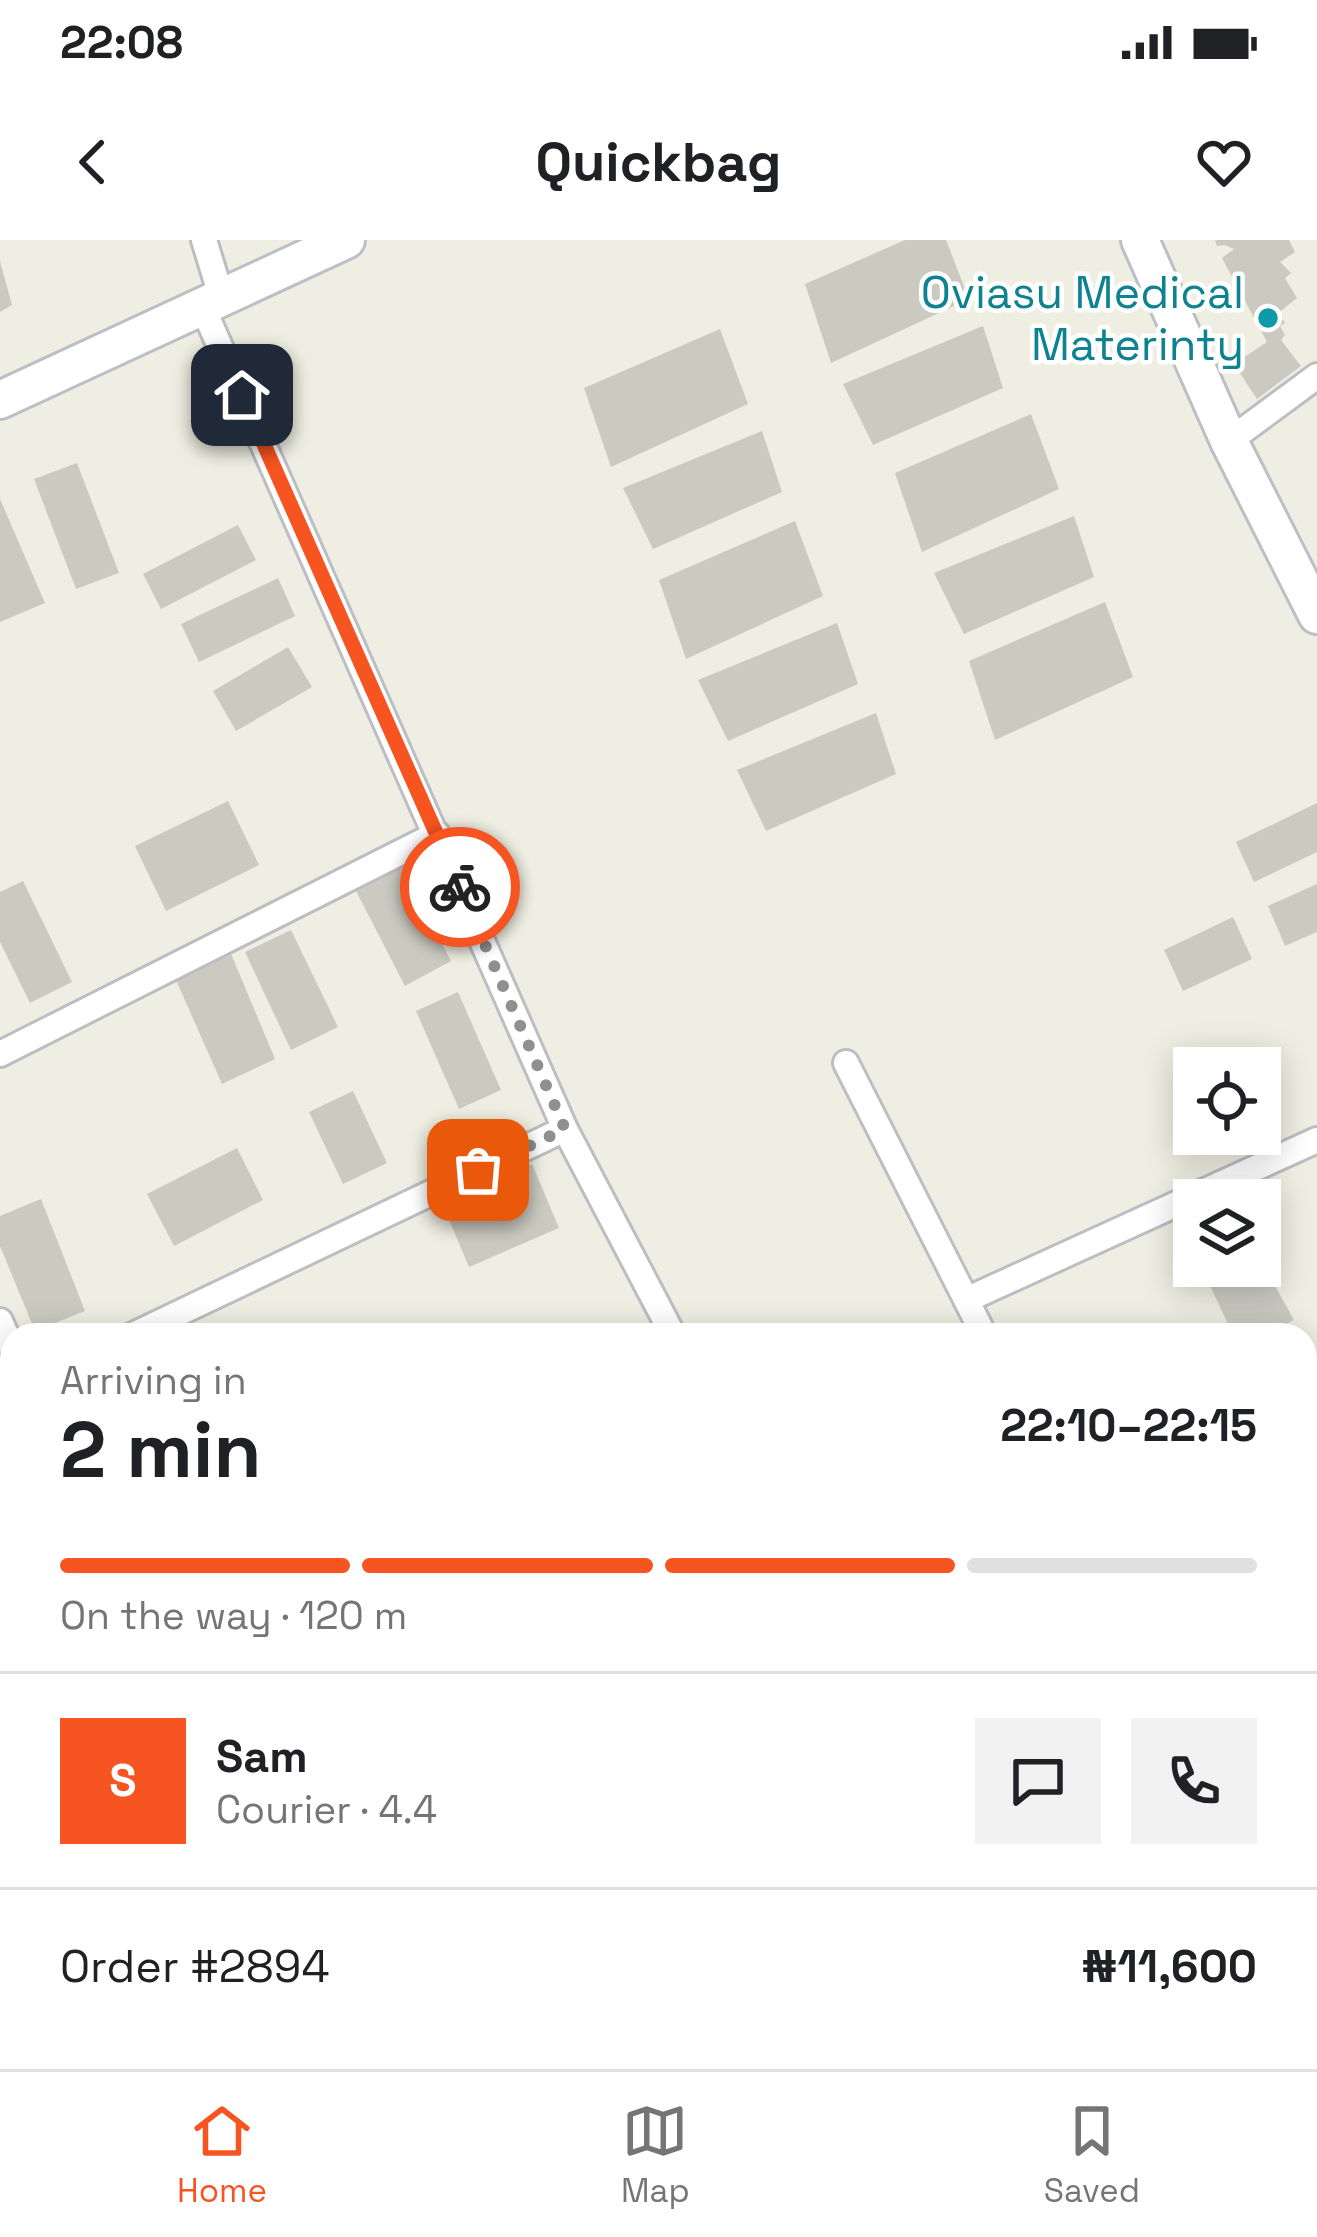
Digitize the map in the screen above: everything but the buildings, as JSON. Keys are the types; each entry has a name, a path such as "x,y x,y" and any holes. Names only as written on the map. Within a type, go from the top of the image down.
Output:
{"street":[{"path":"204,240 213,303 437,834 565,1129 668,1323"},
{"path":"0,400 346,240"},
{"path":"1140,240 1229,441 1317,615"},
{"path":"1229,441 1317,376"},
{"path":"0,1054 437,834"},
{"path":"846,1063 978,1323"},
{"path":"158,1323 565,1129"},
{"path":"966,1300 1317,1140"}],"way so far":[{"path":"460,887 565,1129 478,1170"}],"place":[{"name":"Oviasu Medical Materinty","path":"1268,318"}],"route":[{"path":"242,395 460,887"}]}
